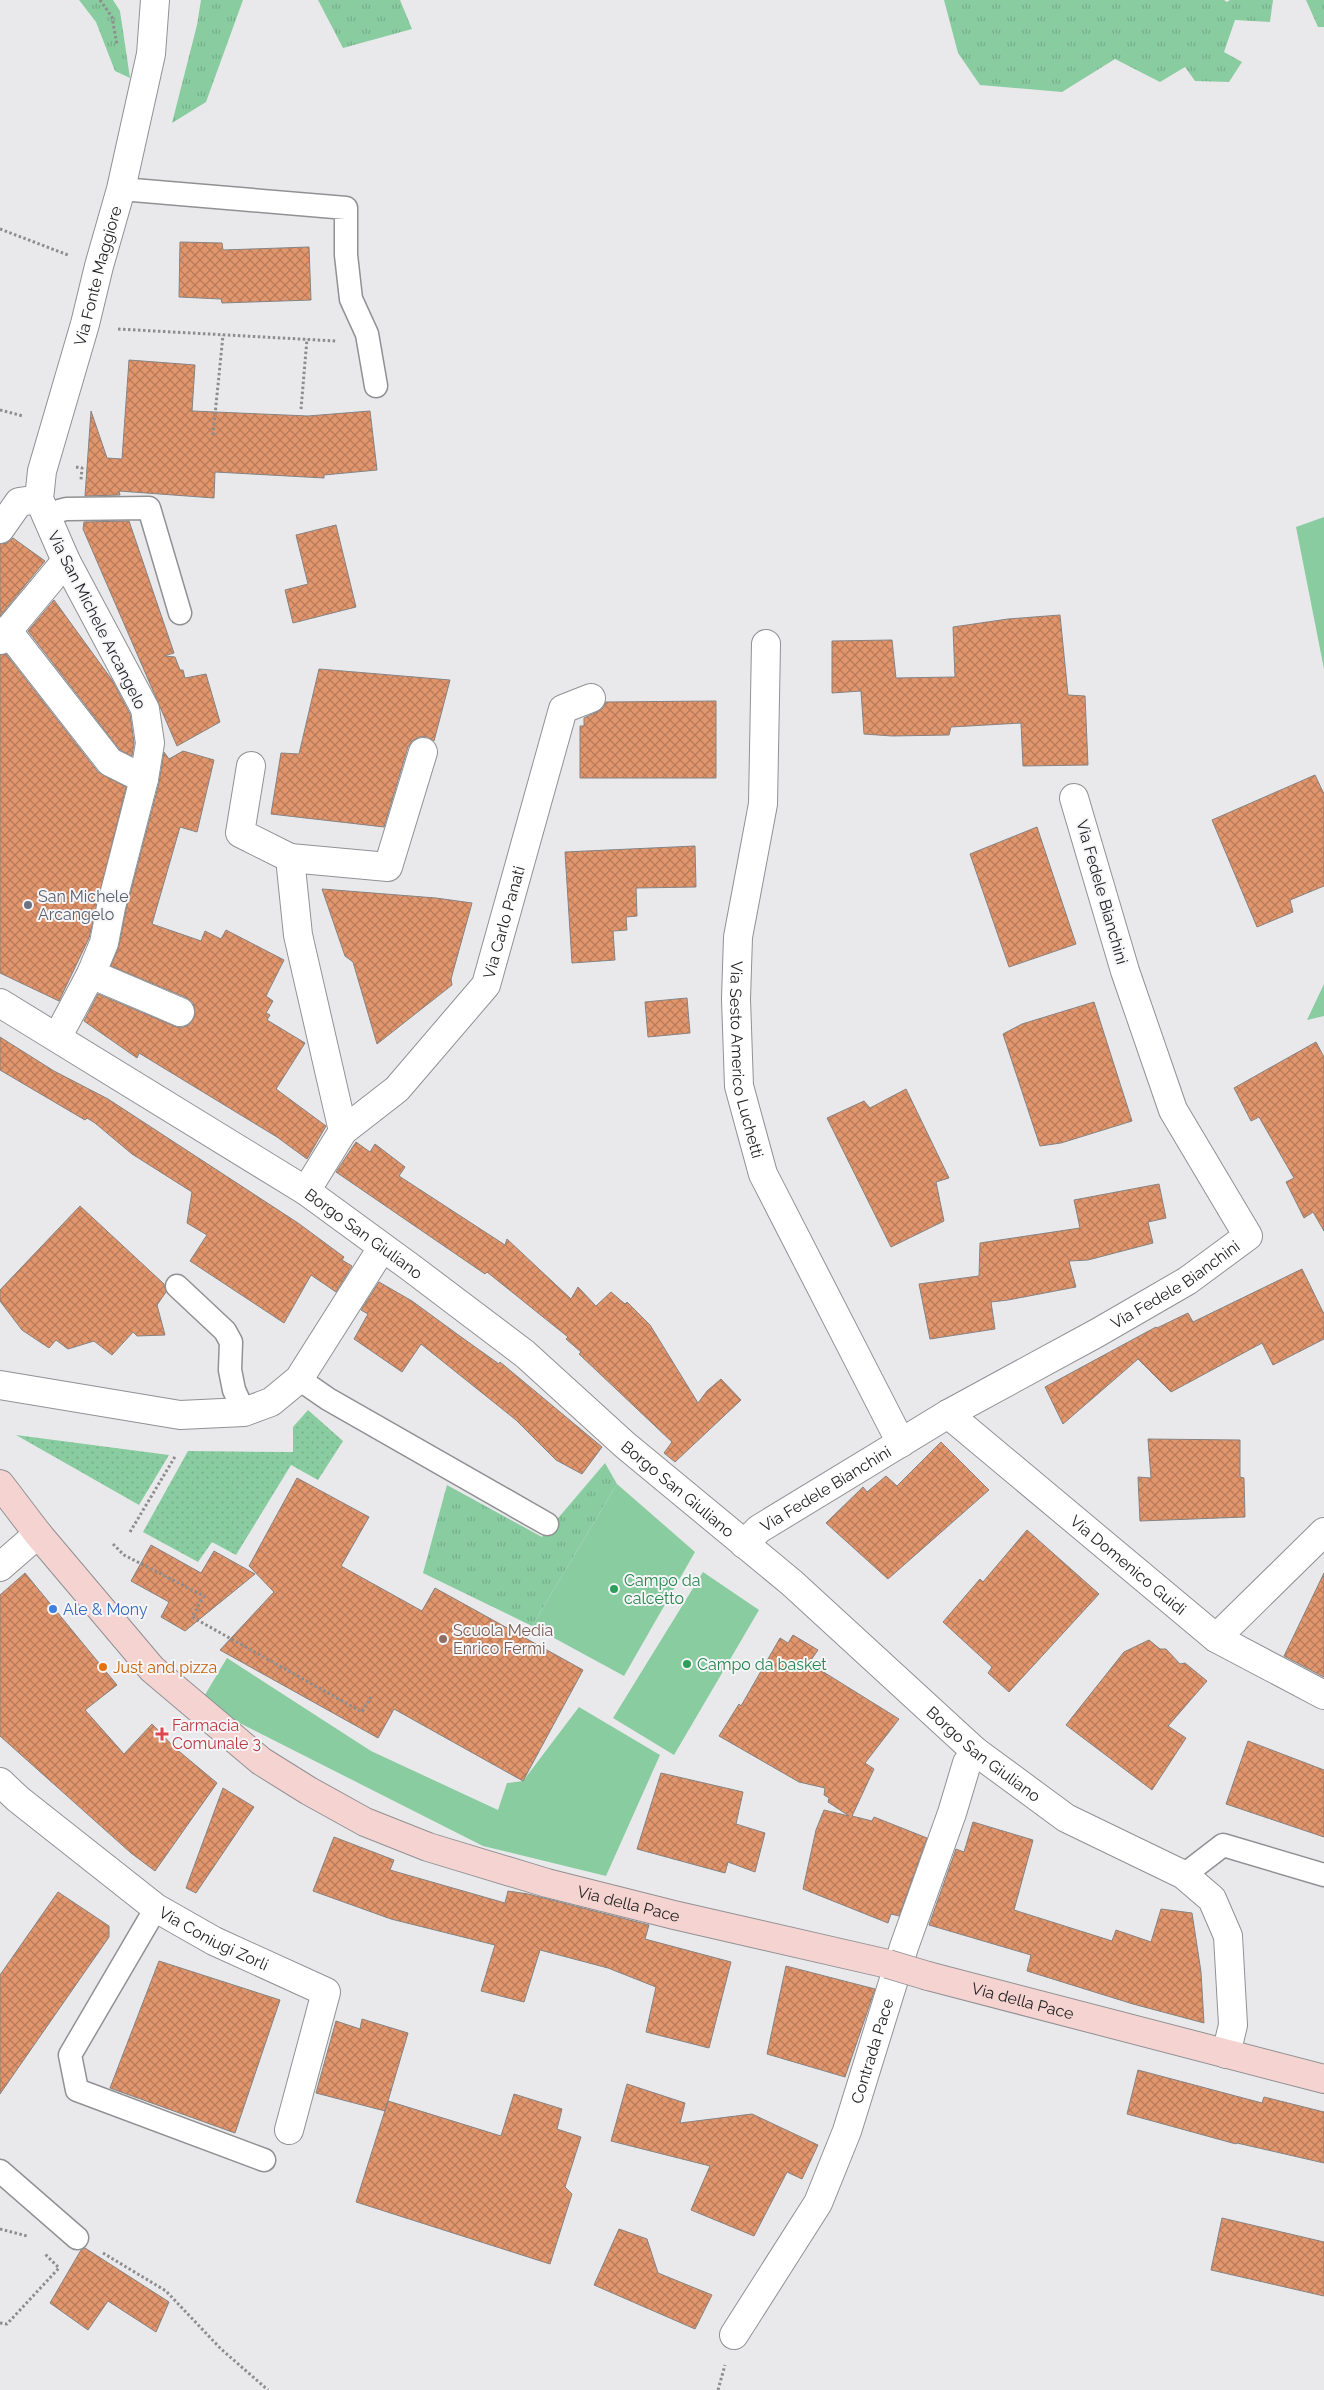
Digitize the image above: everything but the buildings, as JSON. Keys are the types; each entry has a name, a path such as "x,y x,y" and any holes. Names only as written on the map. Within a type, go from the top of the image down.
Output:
{"main road":[{"name":"Via della Pace","path":"0,1484 38,1534 152,1669 261,1761 309,1791 365,1822 428,1848 546,1883 674,1915 888,1964 1324,2079"}],"street":[{"name":"Via Fonte Maggiore","path":"41,507 42,471 85,324 121,188 151,54 155,0"},
{"path":"0,528 19,502 41,507"},
{"name":"Via San Michele Arcangelo","path":"41,507 66,561 145,709 150,743 144,779 111,907 104,943 91,974 58,1036"},
{"path":"66,561 4,635 110,762 144,779"},
{"name":"Via Sesto Americo Luchetti","path":"766,644 763,804 738,937 736,999 739,1086 763,1174 901,1443"},
{"name":"Via Carlo Panati","path":"306,1191 342,1131 397,1089 486,985 563,709 591,698"},
{"path":"251,766 240,833 290,858 388,867 423,752"},
{"name":"Via Fedele Bianchini","path":"744,1544 758,1529 948,1414 1098,1333 1187,1281 1248,1236 1173,1110 1125,971 1074,798"},
{"path":"290,858 298,936 342,1131"},
{"path":"91,974 180,1012"},
{"name":"Borgo San Giuliano","path":"0,1003 58,1036 306,1191 525,1354 625,1445 792,1583 975,1751 1066,1818 1184,1875 1212,1899 1228,1936 1233,2024 1226,2054"},
{"path":"0,1384 180,1415 244,1412 271,1402 298,1379 382,1248"},
{"name":"Via Domenico Guidi","path":"948,1414 1216,1638 1324,1695"},
{"path":"1216,1638 1324,1532"},
{"path":"0,1567 38,1534"},
{"name":"Contrada Pace","path":"734,2335 818,2204 847,2130 904,1947 952,1813 967,1763 975,1751"},
{"name":"Via Coniugi Zorli","path":"0,1782 18,1799 156,1908 214,1941 326,1992 289,2130"}],"lane":[{"path":"121,188 346,208 346,255 351,299 367,334 376,386"},
{"path":"41,507 66,509 148,508 180,613"},
{"path":"177,1286 225,1331 231,1342 230,1370 234,1390 244,1412"},
{"path":"298,1379 328,1399 547,1524"},
{"path":"1184,1875 1222,1844 1324,1875"},
{"path":"156,1908 70,2055 76,2090 264,2160"},
{"path":"0,2171 78,2238"}],"path":[{"path":"0,229 99,266"},
{"path":"109,328 341,342"},
{"path":"213,435 223,335"},
{"path":"301,409 307,340"},
{"path":"0,410 16,414"},
{"path":"81,478 82,471"},
{"path":"130,1532 176,1455"},
{"path":"113,1544 124,1555 204,1596 192,1617 362,1712 371,1697"},
{"path":"0,2229 28,2237"},
{"path":"78,2238 166,2291 221,2349 268,2390"},
{"path":"0,2323 7,2324 59,2268 41,2249"}],"green space":[{"path":"79,0 113,0 120,11 130,78 115,71 96,22"},
{"path":"201,0 243,0 206,102 172,123 197,25"},
{"path":"318,0 400,0 412,29 343,48"},
{"path":"944,0 1224,0 1227,2 1230,0 1273,0 1270,22 1235,20 1224,52 1242,62 1229,82 1195,81 1185,67 1160,82 1115,59 1062,92 980,85 958,53"},
{"path":"1306,0 1324,0 1324,27 1318,27"},
{"path":"1324,517 1324,669 1296,527"},
{"path":"1324,984 1324,1016 1307,1020"},
{"path":"308,1410 343,1441 318,1480 291,1465 236,1555 212,1542 198,1562 143,1532 188,1451 293,1452 293,1427"},
{"path":"16,1435 169,1455 139,1505"},
{"path":"605,1463 617,1484 532,1626 423,1573 447,1485 542,1537"},
{"name":"Campo da calcetto","path":"617,1484 695,1552 624,1676 532,1626"},
{"name":"Campo da basket","path":"703,1572 759,1610 674,1755 613,1718"},
{"path":"227,1658 371,1751 498,1810 507,1783 523,1781 579,1707 660,1755 606,1876 483,1846 200,1703"}],"place":[{"name":"San Michele Arcangelo","path":"28,905"},
{"name":"Campo da calcetto","path":"614,1589"},
{"name":"Ale & Mony","path":"53,1609"},
{"name":"Scuola Media Enrico Fermi","path":"443,1639"},
{"name":"Campo da basket","path":"687,1664"},
{"name":"Just and pizza","path":"103,1667"},
{"name":"Farmacia Comunale 3","path":"162,1734"}]}
